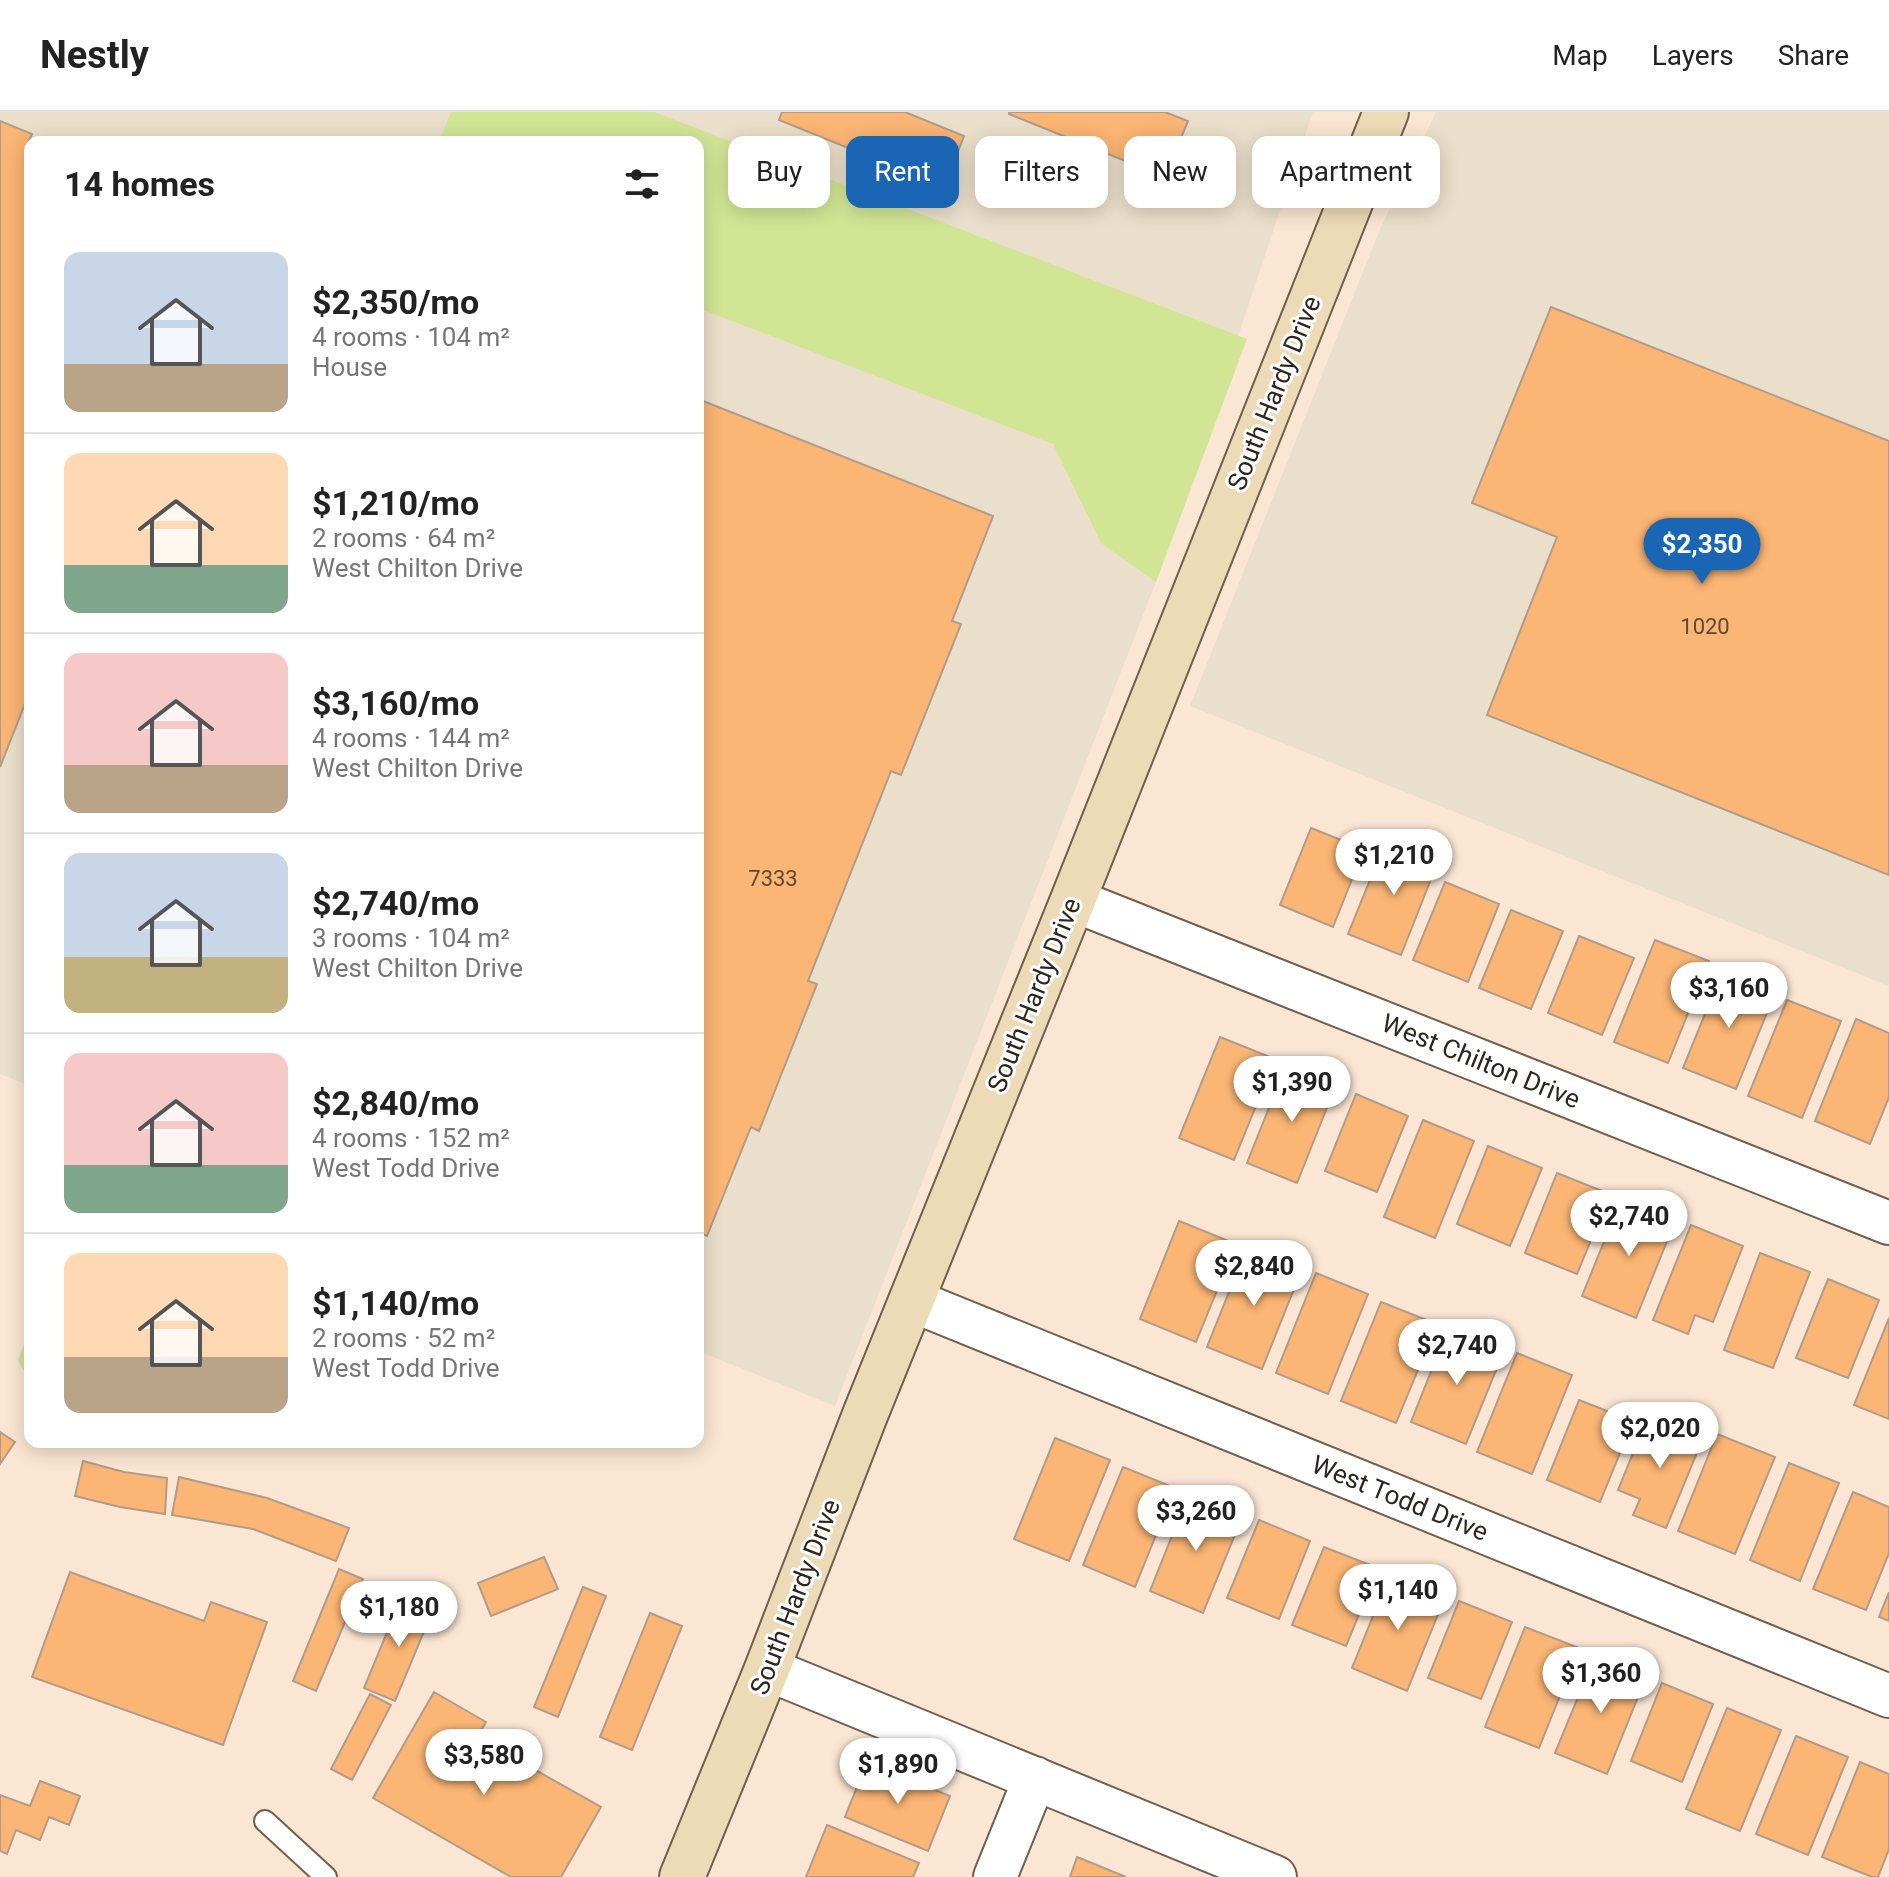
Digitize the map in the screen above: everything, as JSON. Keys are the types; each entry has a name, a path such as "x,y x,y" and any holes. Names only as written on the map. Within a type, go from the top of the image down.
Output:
{"street":[{"name":"South Hardy Drive","path":"682,1877 1386,112"},
{"name":"West Chilton Drive","path":"1073,900 1889,1223"},
{"name":"West Todd Drive","path":"911,1300 1889,1696"},
{"path":"767,1669 1275,1877"},
{"path":"995,1877 1035,1778"}],"lane":[{"path":"265,1821 326,1877"}],"shaded area":[{"path":"0,112 1313,112 1305,136 1252,136 1252,208 1281,208 1156,582 835,1406 704,1353 704,136 24,136 24,1084 0,1074"},
{"path":"1436,112 1889,112 1889,986 1190,706 1390,208 1440,208 1440,136 1425,136"}],"green space":[{"path":"451,112 654,112 728,140 728,208 830,208 830,179 846,185 846,208 905,208 1247,339 1156,582 1101,543 1053,444 704,310 704,136 441,136"},
{"path":"24,1344 24,1370 18,1361"}],"building":[{"path":"782,112 905,112 964,136 959,149 959,136 846,136 846,147 830,141 830,136 818,136 779,120"},
{"path":"1165,112 1188,121 1182,136 1124,136 1124,160 1108,154 1108,136 1063,136 1009,114"},
{"path":"0,121 32,134 24,136 24,706 0,767"},
{"path":"1551,307 1889,441 1889,875 1487,715 1557,537 1472,503"},
{"path":"704,401 993,516 952,621 961,624 901,775 891,771 808,981 817,984 759,1131 751,1127 707,1236 704,1235"},
{"path":"1311,828 1364,849 1333,927 1280,905"},
{"path":"1387,838 1439,859 1401,955 1348,934"},
{"path":"1445,882 1499,904 1468,982 1413,960"},
{"path":"1511,910 1563,931 1531,1009 1479,988"},
{"path":"1579,936 1634,958 1602,1035 1548,1013"},
{"path":"1655,940 1709,961 1668,1063 1614,1042"},
{"path":"1722,972 1775,993 1736,1089 1683,1068"},
{"path":"1787,1000 1841,1021 1802,1118 1748,1096"},
{"path":"1856,1019 1889,1033 1889,1097 1870,1144 1815,1121"},
{"path":"1220,1037 1275,1059 1234,1160 1179,1138"},
{"path":"1286,1065 1336,1085 1297,1183 1247,1163"},
{"path":"1356,1094 1408,1116 1377,1192 1325,1171"},
{"path":"1423,1120 1474,1141 1435,1238 1384,1217"},
{"path":"1488,1146 1542,1168 1510,1246 1457,1224"},
{"path":"1557,1173 1610,1194 1577,1274 1525,1253"},
{"path":"1622,1197 1676,1219 1636,1318 1582,1296"},
{"path":"1179,1221 1236,1244 1196,1342 1140,1319"},
{"path":"1691,1225 1743,1246 1713,1322 1695,1315 1688,1334 1653,1320"},
{"path":"1247,1247 1302,1269 1262,1369 1207,1347"},
{"path":"1760,1253 1810,1272 1773,1368 1724,1350"},
{"path":"1316,1273 1368,1294 1328,1394 1276,1373"},
{"path":"1828,1279 1879,1300 1848,1378 1796,1358"},
{"path":"1381,1302 1437,1324 1396,1423 1341,1401"},
{"path":"1889,1318 1889,1419 1854,1405"},
{"path":"1447,1331 1503,1353 1466,1444 1411,1422"},
{"path":"1517,1353 1572,1375 1532,1474 1477,1452"},
{"path":"1579,1400 1633,1421 1600,1502 1547,1480"},
{"path":"1648,1416 1703,1438 1666,1528 1633,1515 1640,1499 1618,1490"},
{"path":"0,1432 15,1442 0,1464"},
{"path":"1717,1434 1775,1457 1735,1554 1678,1531"},
{"path":"1055,1438 1110,1460 1069,1561 1014,1539"},
{"path":"83,1461 124,1472 167,1478 165,1514 75,1496"},
{"path":"1789,1463 1839,1483 1800,1581 1750,1560"},
{"path":"1123,1467 1175,1488 1135,1587 1083,1565"},
{"path":"179,1477 267,1498 349,1528 336,1561 253,1529 172,1515"},
{"path":"1853,1492 1889,1507 1889,1553 1866,1610 1813,1589"},
{"path":"1189,1493 1243,1515 1203,1613 1150,1591"},
{"path":"1259,1520 1310,1541 1279,1619 1227,1598"},
{"path":"1324,1547 1378,1568 1346,1646 1292,1625"},
{"path":"544,1557 558,1589 491,1616 478,1583"},
{"path":"339,1569 363,1579 316,1691 293,1681"},
{"path":"70,1572 204,1621 211,1602 267,1622 223,1745 32,1677"},
{"path":"1390,1574 1445,1597 1407,1691 1352,1668"},
{"path":"583,1587 606,1596 558,1717 534,1707"},
{"path":"1889,1592 1889,1621 1879,1617"},
{"path":"402,1596 433,1610 395,1701 364,1688"},
{"path":"1459,1601 1512,1622 1481,1699 1428,1678"},
{"path":"650,1613 682,1626 632,1750 600,1737"},
{"path":"1525,1627 1579,1648 1539,1748 1485,1727"},
{"path":"1595,1656 1646,1677 1607,1774 1555,1753"},
{"path":"1662,1683 1713,1704 1682,1782 1631,1761"},
{"path":"434,1692 486,1722 477,1737 601,1807 561,1877 511,1877 373,1798"},
{"path":"370,1694 391,1705 352,1780 331,1769"},
{"path":"1727,1708 1781,1730 1740,1831 1686,1809"},
{"path":"1796,1736 1848,1757 1808,1855 1756,1834"},
{"path":"867,1762 950,1796 928,1851 845,1817"},
{"path":"1860,1762 1889,1774 1889,1849 1878,1877 1822,1857"},
{"path":"40,1781 80,1796 69,1825 49,1817 40,1840 16,1830 7,1854 0,1851 0,1795 30,1806"},
{"path":"827,1825 919,1863 913,1877 806,1877"},
{"path":"1077,1857 1126,1877 1070,1877"}]}
